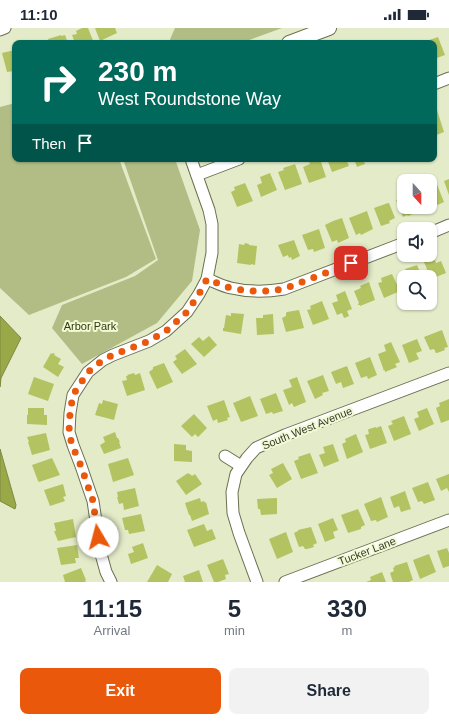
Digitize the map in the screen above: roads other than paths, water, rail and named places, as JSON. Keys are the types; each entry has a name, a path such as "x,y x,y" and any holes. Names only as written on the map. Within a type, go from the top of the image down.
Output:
{"street":[{"path":"0,30 5,28"},
{"path":"297,40 329,28"},
{"path":"437,83 449,78"},
{"path":"111,582 106,572 99,547 93,501 72,445 69,432 73,395 88,372 103,360 149,341 166,331 187,312 207,279 212,254 212,224 209,210 192,162"},
{"path":"197,175 231,162"},
{"path":"437,230 449,225"},
{"path":"207,279 230,288 249,291 284,289 397,246"},
{"name":"South West Avenue","path":"257,582 233,513 232,492 236,474 246,458 256,448 285,435 449,373"},
{"path":"225,456 241,466"},
{"name":"Tucker Lane","path":"285,582 449,520"}],"park label":[{"name":"Arbor Park","path":"90,326"}]}
